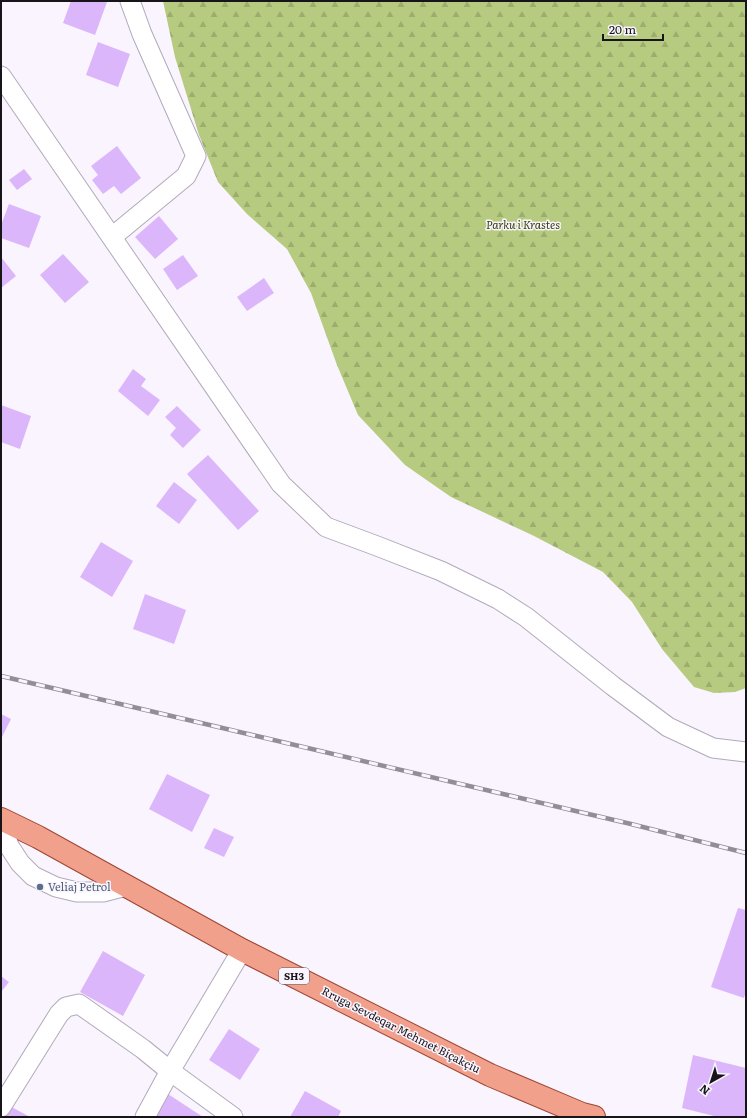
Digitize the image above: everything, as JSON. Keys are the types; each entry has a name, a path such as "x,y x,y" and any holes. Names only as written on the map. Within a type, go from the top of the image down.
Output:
{"main road":[{"name":"Rruga Sevdeqar Mehmet Biçakçiu","path":"1,819 38,837 242,950 490,1075 582,1114 594,1117"}],"street":[{"path":"112,238 186,176 196,156 142,34 130,1"},
{"path":"1,76 281,484 326,527 441,571 498,599 526,617 613,686 668,727 713,748 746,752"},
{"path":"1,819 9,846 20,863 33,876 56,887 77,892 103,892 126,886"},
{"path":"145,1117 170,1071 242,950"},
{"path":"1,1107 59,1014 66,1007 79,1004 143,1049 170,1071 233,1117"}],"green space":[{"name":"Parku i Krastes","path":"163,1 746,1 746,688 735,692 714,693 694,687 662,649 632,602 603,572 534,536 451,497 405,465 358,415 337,365 311,293 287,249 247,214 218,182 199,135 175,57"}],"building":[{"path":"71,1 107,2 95,35 63,23"},
{"path":"98,42 130,54 118,87 86,75"},
{"path":"117,146 141,178 121,194 114,186 103,194 92,180 98,175 91,166"},
{"path":"24,169 32,179 17,190 9,180"},
{"path":"9,204 41,216 29,248 1,238 1,225"},
{"path":"159,216 178,239 155,259 135,237"},
{"path":"63,254 89,282 65,303 40,275"},
{"path":"183,255 198,276 177,290 163,269"},
{"path":"1,257 16,276 1,288"},
{"path":"264,278 274,293 247,311 237,297"},
{"path":"133,369 146,379 141,386 160,400 148,416 118,391"},
{"path":"1,405 31,416 20,449 1,442"},
{"path":"177,406 201,430 183,448 170,435 176,428 165,417"},
{"path":"208,455 259,511 238,530 187,474"},
{"path":"174,482 197,500 179,524 156,506"},
{"path":"101,542 133,561 112,597 80,577"},
{"path":"145,594 186,610 174,644 133,629"},
{"path":"1,714 11,719 1,739"},
{"path":"167,774 210,795 192,832 149,809"},
{"path":"214,828 234,837 224,857 204,848"},
{"path":"738,908 746,910 746,991 744,998 711,987"},
{"path":"103,951 145,975 123,1016 80,992"},
{"path":"1,976 9,982 1,992"},
{"path":"229,1029 260,1049 240,1080 209,1060"},
{"path":"693,1055 746,1068 746,1117 718,1117 682,1108"},
{"path":"305,1091 341,1111 338,1117 290,1117"},
{"path":"168,1094 203,1117 153,1117"},
{"path":"8,1105 30,1117 2,1117"}],"railway":[{"path":"1,676 631,824 746,853"}],"place":[{"name":"Veliaj Petrol","path":"40,887"}]}
